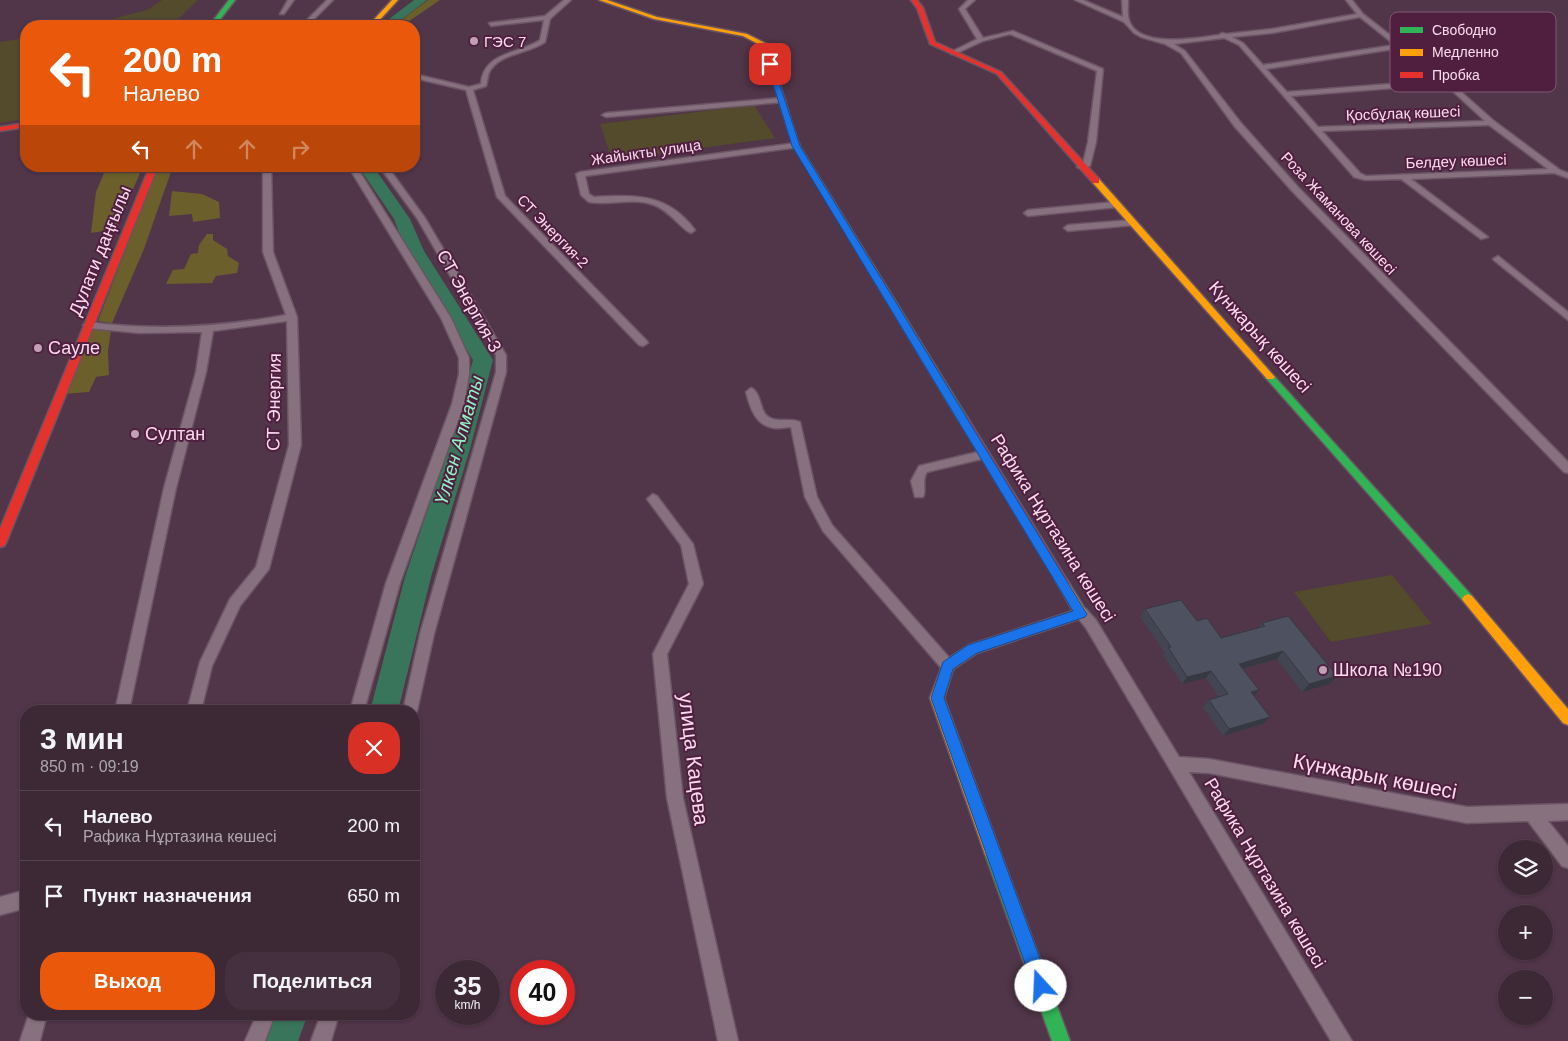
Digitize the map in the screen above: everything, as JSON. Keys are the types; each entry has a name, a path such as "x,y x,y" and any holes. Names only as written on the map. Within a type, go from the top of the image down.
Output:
{"street":[{"path":"217,20 232,0"},
{"path":"282,13 291,0"},
{"path":"310,20 330,0"},
{"path":"379,20 395,0"},
{"path":"491,24 548,18 568,0"},
{"name":"Рафика Нұртазина көшесі","path":"602,0 656,18 745,35 765,45 796,146 982,455 1081,614 1091,624 1342,1041"},
{"name":"Күнжарық көшесі","path":"914,0 920,8 932,43 999,73 1484,617 1568,719"},
{"path":"972,0 962,9 981,40"},
{"name":"Роза Жаманова көшесі","path":"1078,0 1126,22 1143,36 1167,43 1183,52 1238,125 1295,189 1568,468"},
{"path":"1125,0 1126,22"},
{"path":"1349,0 1361,15 1390,37"},
{"path":"1167,43 1222,35 1272,31 1361,15"},
{"path":"420,77 469,89 484,85 485,71 496,61 540,45 544,41 548,18"},
{"path":"953,53 981,40 1010,32 1101,70 1092,142 1087,164 1081,167"},
{"path":"1222,35 1241,44 1316,129"},
{"path":"1263,67 1390,48"},
{"path":"1287,94 1390,86"},
{"name":"СТ Энергия-2","path":"469,89 501,197 643,343"},
{"path":"1457,92 1491,123 1556,171 1568,177"},
{"path":"606,115 781,100"},
{"name":"Қосбұлақ көшесі","path":"1316,129 1491,123"},
{"path":"0,129 20,126"},
{"name":"Белдеу көшесі","path":"1316,129 1357,175 1365,178 1556,171"},
{"name":"Жайыкты улица","path":"691,230 677,213 644,198 592,200 584,194 580,174 796,146"},
{"name":"Дулати даңғылы","path":"0,543 152,172"},
{"name":"СТ Энергия","path":"195,705 205,666 235,602 262,569 295,445 292,316 268,252 267,172"},
{"path":"356,172 446,318 464,358 464,374 458,404 392,582 359,705"},
{"name":"СТ Энергия-3","path":"387,172 421,218 501,355 501,372 427,634 411,705"},
{"path":"1402,176 1484,237"},
{"path":"1028,213 1115,205"},
{"path":"1068,228 1132,223"},
{"path":"1498,259 1568,317"},
{"path":"88,325 144,331 208,329 292,316"},
{"path":"123,705 170,488 201,372 208,329"},
{"path":"751,392 755,408 765,421 770,424 791,422 796,425 811,497 827,528 948,666"},
{"path":"919,494 916,486 918,474 922,468 982,455"},
{"name":"улица Кацева","path":"653,499 687,544 696,584 660,654 675,798 728,1041"},
{"path":"1061,1041 937,698 948,666 973,649 1081,614"},
{"name":"Күнжарық көшесі","path":"1176,764 1208,766 1467,815 1568,812"},
{"path":"1532,813 1568,860"},
{"path":"0,906 20,901"},
{"path":"30,1041 36,1020"},
{"path":"255,1041 264,1020"},
{"path":"321,1041 328,1020"}],"shaded area":[{"path":"162,0 198,0 177,20 108,20 147,10"},
{"path":"428,0 440,0 411,20 401,20"},
{"path":"20,39 20,120 0,123 0,42"},
{"path":"754,105 775,138 612,160 600,124"},
{"path":"104,172 140,172 116,229 91,233 96,192"},
{"path":"156,172 171,172 144,249 112,323 98,321"},
{"path":"172,191 202,194 219,202 220,218 193,222 192,214 169,216"},
{"path":"207,234 213,234 213,240 227,249 228,256 239,263 237,273 216,276 212,283 166,284 173,270 184,269 191,254 198,253 199,245"},
{"path":"92,329 111,331 108,351 109,375 96,377 89,392 63,394"},
{"path":"1392,575 1432,624 1331,642 1294,592"}],"building":[{"name":"Школа №190","path":"1181,600 1197,621 1207,618 1221,638 1265,626 1262,623 1288,616 1337,676 1309,684 1283,651 1239,664 1259,690 1251,692 1270,717 1229,729 1209,700 1228,694 1211,671 1187,677 1168,647 1171,647 1145,609"}],"waterway":[{"name":"Үлкен Алматы","path":"394,20 421,0"},
{"name":"Үлкен Алматы","path":"369,172 402,219 415,251 483,360 459,449 418,577 386,705"},
{"name":"Үлкен Алматы","path":"280,1041 288,1020"}],"traffic: fast":[{"path":"217,20 232,0"},
{"path":"792,133 796,145 963,419"},
{"path":"1270,377 1468,599"},
{"path":"993,854 1061,1041"}],"traffic: slow":[{"path":"377,20 395,0"},
{"path":"602,0 656,18 745,35 765,45 792,133"},
{"path":"1096,181 1270,377"},
{"path":"993,854 937,698 948,666 973,649 1081,613 1063,583"},
{"path":"1468,599 1568,719"}],"traffic: jam":[{"path":"914,0 920,8 932,43 999,73 1096,181"},
{"path":"0,129 20,126"},
{"path":"0,543 152,172"},
{"path":"963,419 1063,583"}],"place":[{"name":"ГЭС 7","path":"474,41"},
{"name":"Сауле","path":"38,348"},
{"name":"Султан","path":"135,434"},
{"name":"Школа №190","path":"1323,670"}],"route":[{"path":"770,64 796,146 982,455 1081,614 973,649 948,666 937,698 1041,986"}]}
